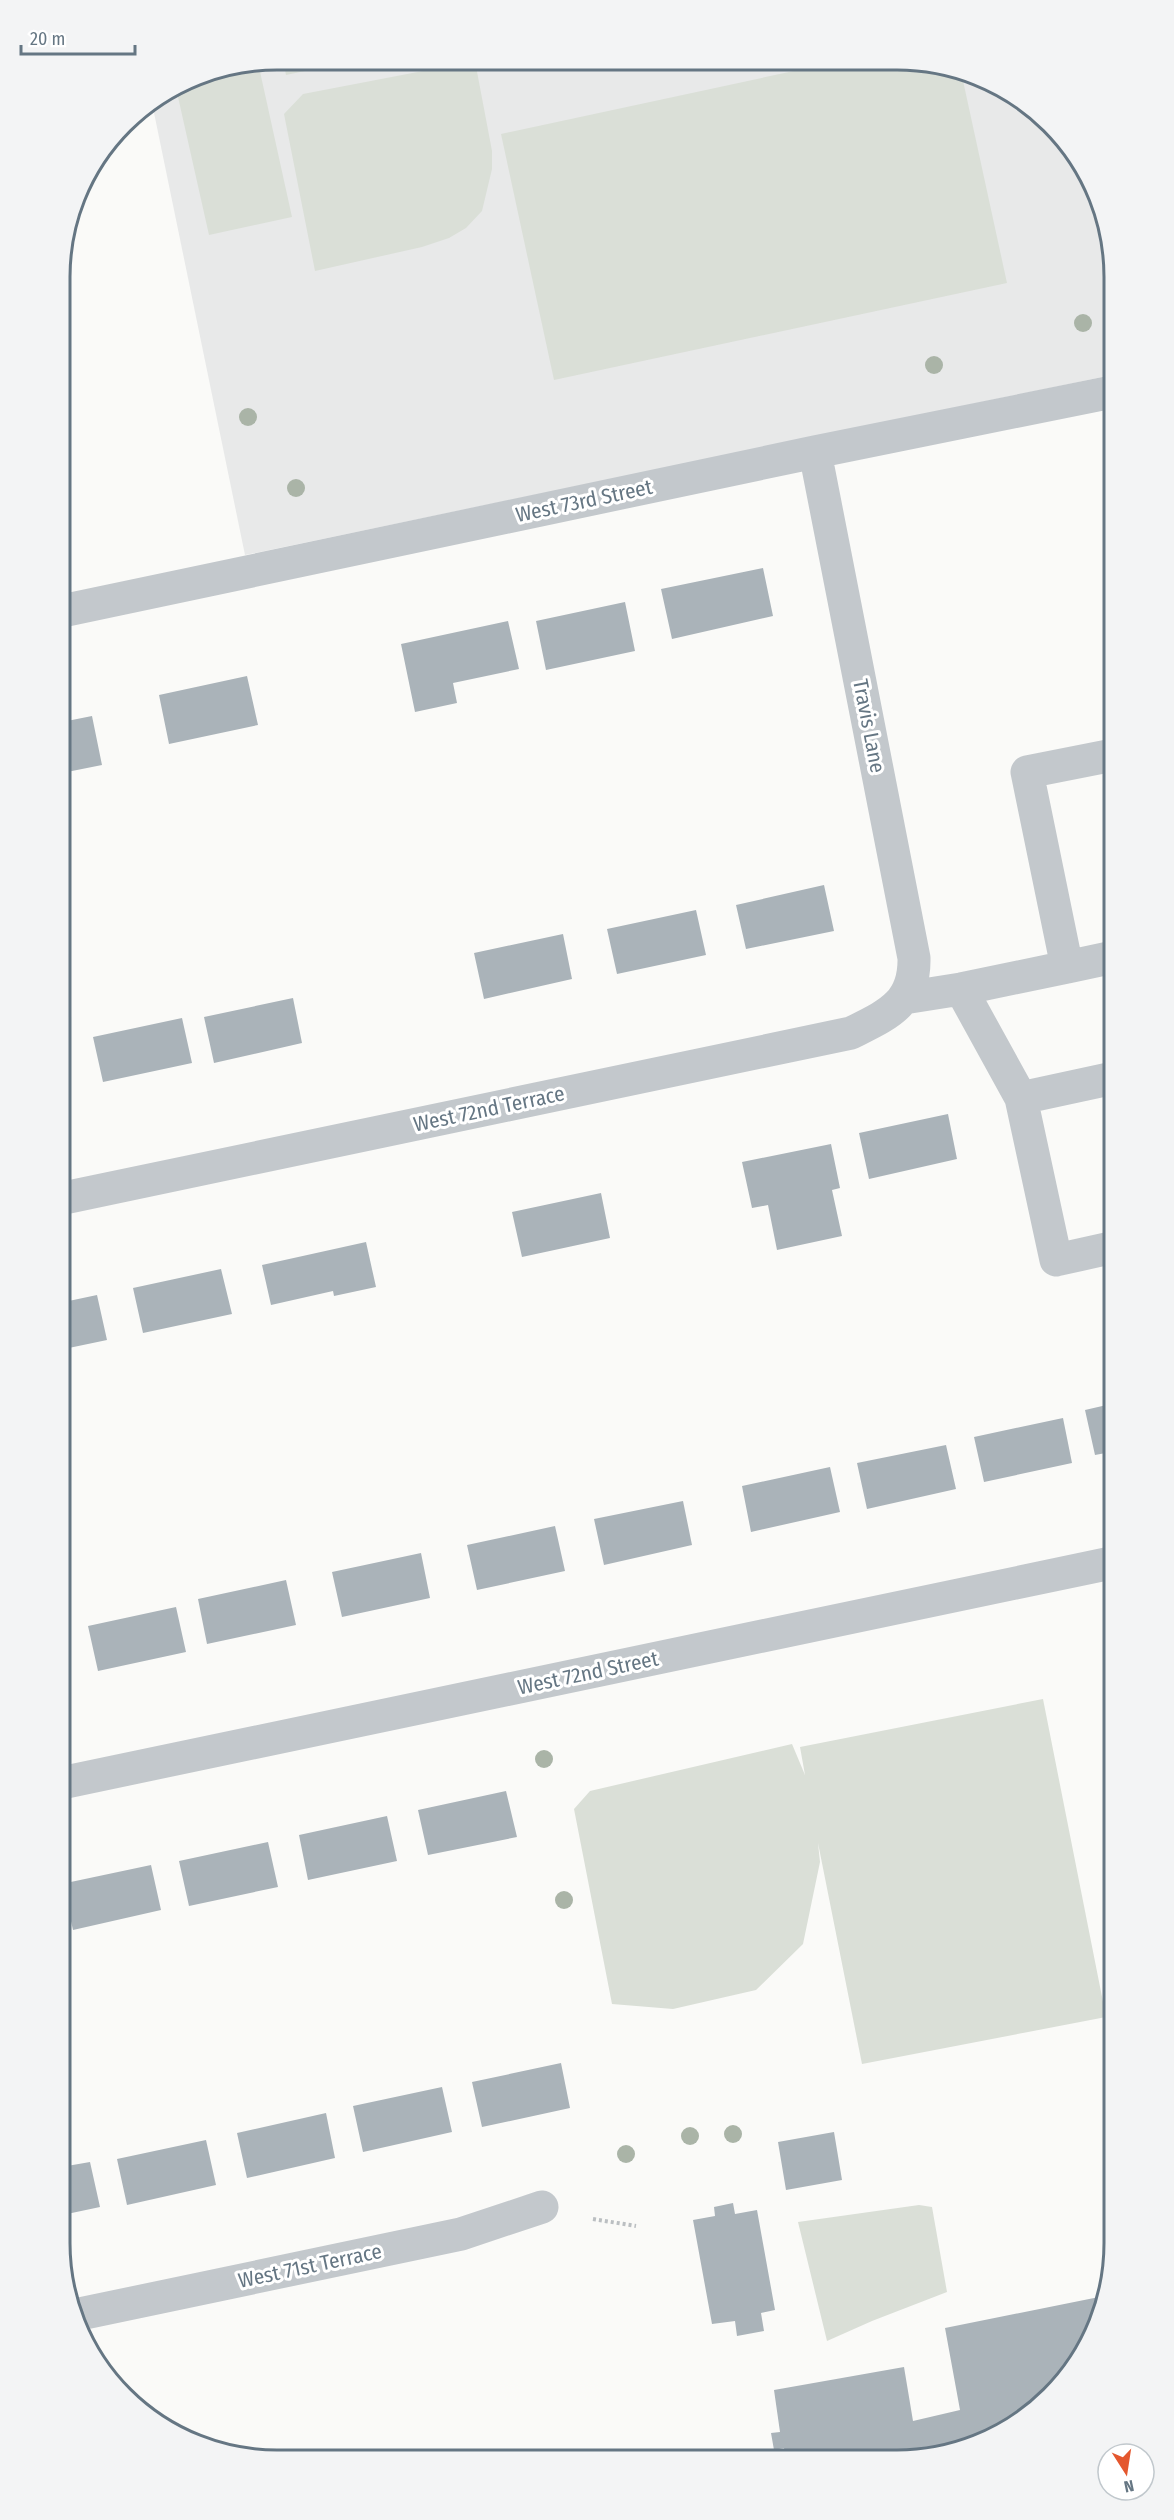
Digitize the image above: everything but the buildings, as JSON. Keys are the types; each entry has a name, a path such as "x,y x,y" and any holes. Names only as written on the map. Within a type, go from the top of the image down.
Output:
{"street":[{"name":"West 73rd Street","path":"71,609 815,452 1104,394"},
{"name":"Travis Lane","path":"815,452 910,930 915,977 903,998"},
{"path":"1067,967 1027,772 1104,757"},
{"path":"903,998 961,989 1104,959"},
{"path":"961,989 1021,1098 1056,1260 1104,1249"},
{"name":"West 72nd Terrace","path":"71,1197 851,1033 890,1013 903,998"},
{"path":"1021,1098 1104,1080"},
{"name":"West 72nd Street","path":"70,1781 1103,1565"},
{"name":"West 71st Terrace","path":"83,2313 461,2234 542,2206"}],"path":[{"path":"593,2219 636,2226"}],"shaded area":[{"path":"277,70 897,70 924,72 963,81 1012,105 1043,131 1061,151 1088,198 1102,250 1104,377 245,555 154,111 198,86 237,74"},
{"path":"285,70 310,70 286,75"},
{"path":"428,70 477,70 492,151 492,169 482,211 466,228 449,238 422,247 315,271 284,114 303,94"},
{"path":"798,70 897,70 937,74 963,81 1007,283 554,380 501,134"},
{"path":"260,71 292,217 209,235 178,96 198,86 237,74"},
{"path":"1043,1699 1103,2003 1103,2018 862,2064 818,1843 820,1862 803,1944 756,1990 673,2009 612,2004 574,1809 590,1791 792,1744 805,1775 800,1747"},
{"path":"919,2205 932,2207 947,2292 827,2341 798,2222"}]}
